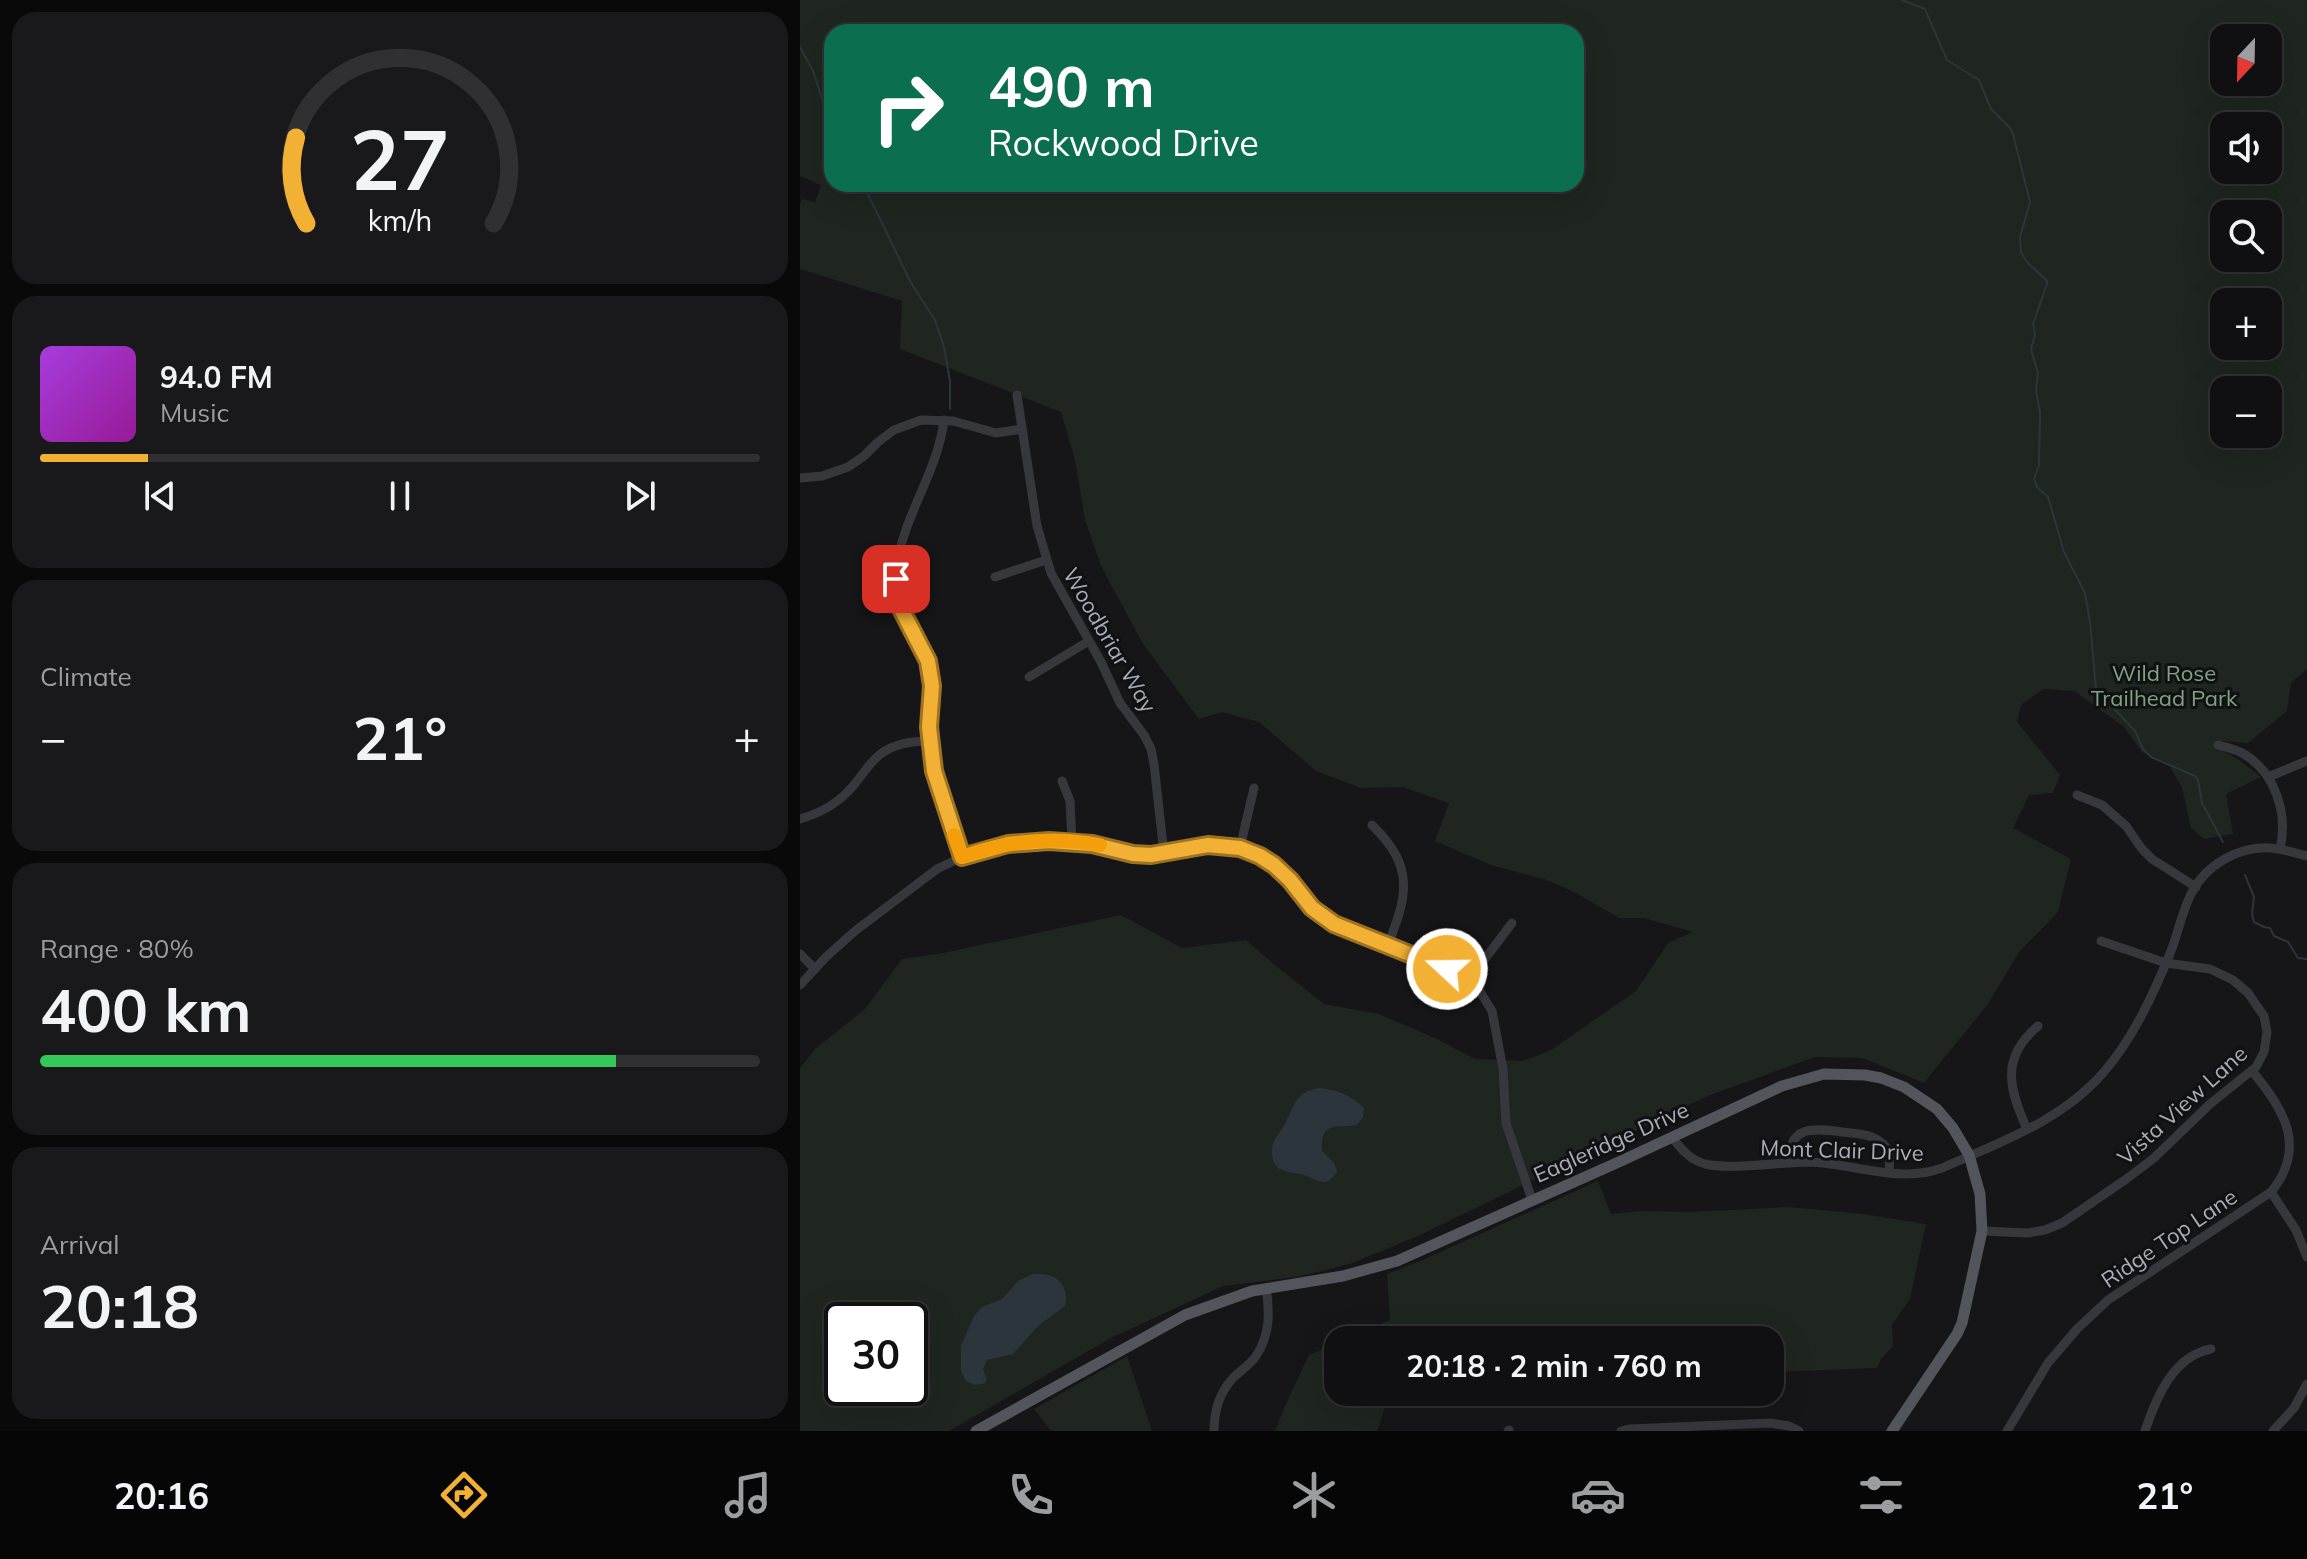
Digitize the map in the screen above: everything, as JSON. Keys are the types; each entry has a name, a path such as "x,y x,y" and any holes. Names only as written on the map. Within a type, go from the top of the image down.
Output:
{"main road":[{"name":"Eagleridge Drive","path":"976,1431 997,1426 1164,1325 1213,1303 1266,1288 1343,1276 1397,1261 1799,1079 1847,1073 1881,1078 1904,1087 1937,1109 1969,1155 1980,1194 1982,1231 1962,1323 1892,1431"}],"street":[{"name":"Woodbriar Way","path":"1017,395 1037,526 1046,560 1055,583 1120,703 1151,749 1164,854"},
{"path":"800,478 822,476 848,467 886,436 908,424 926,419 944,420 996,433 1022,429"},
{"path":"944,420 940,442 900,551 896,579 901,609 924,650 931,673 930,741 937,783 962,857"},
{"path":"995,577 1046,560"},
{"path":"1029,677 1089,641"},
{"path":"800,819 840,799 874,758 887,749 930,741"},
{"path":"2218,745 2247,756 2268,777 2282,813 2280,849"},
{"path":"2268,777 2307,761"},
{"path":"1062,781 1070,801 1072,841"},
{"path":"1240,848 1254,788"},
{"path":"2077,795 2102,805 2120,820 2152,859 2196,887 2215,866 2235,854 2252,849 2280,849 2307,856"},
{"path":"1372,825 1391,845 1403,878 1401,912 1387,947"},
{"path":"800,985 847,937 898,896 937,869 962,857 1019,843 1072,841 1133,854 1164,854 1208,845 1240,848 1274,865 1312,908 1327,920 1342,929 1447,969 1469,980 1486,999 1494,1018 1505,1084 1507,1131 1532,1200"},
{"name":"Mont Clair Drive","path":"1672,1137 1691,1158 1707,1164 1828,1163 1909,1175 1925,1174 2027,1129 2072,1103 2110,1065 2139,1018 2166,963 2196,887"},
{"path":"1469,980 1512,923"},
{"name":"Vista View Lane","path":"1982,1231 2028,1233 2062,1223 2138,1171 2170,1144 2210,1104 2252,1071 2264,1052 2267,1032 2264,1016 2248,993 2233,980 2202,967 2166,963 2101,941"},
{"path":"800,954 815,969"},
{"path":"2027,1129 2013,1094 2011,1074 2019,1047 2038,1026"},
{"name":"Ridge Top Lane","path":"2007,1431 2048,1363 2077,1329 2108,1300 2271,1192 2281,1182 2290,1167 2294,1149 2292,1131 2282,1110 2252,1071"},
{"path":"1790,1163 1790,1149 1797,1136 1806,1130 1821,1129 1868,1135 1881,1141 1890,1153 1889,1173"},
{"path":"2271,1192 2296,1230 2307,1257"},
{"path":"1214,1431 1216,1409 1223,1392 1234,1377 1251,1364 1264,1342 1269,1317 1266,1288"},
{"path":"2145,1431 2159,1397 2175,1372 2191,1356 2211,1349"},
{"path":"2273,1431 2294,1408 2307,1384"},
{"path":"1621,1431 1770,1423 1799,1431"}],"green space":[{"name":"Wild Rose Trailhead Park","path":"800,0 2307,0 2307,669 2291,683 2287,711 2248,743 2221,741 2217,748 2261,777 2226,794 2233,834 2204,839 2191,828 2182,788 2168,763 2142,752 2123,726 2074,691 2043,689 2021,705 2017,722 2060,775 2053,793 2029,795 2013,828 2071,859 2058,912 2019,952 1988,1004 1924,1083 1862,1058 1815,1057 1710,1095 1418,1236 1350,1264 1296,1277 1223,1286 1109,1339 949,1431 800,1431 800,1068 815,1049 864,1010 902,959 1121,915 1182,948 1246,940 1324,1004 1379,1014 1475,1059 1523,1061 1551,1050 1636,991 1668,943 1693,932 1644,918 1619,918 1547,880 1491,865 1435,841 1449,803 1403,787 1361,788 1316,771 1259,722 1222,712 1199,719 1143,644 1101,566 1085,520 1075,460 1061,412 900,349 902,301 800,269 800,204 802,199 815,202 821,185 800,176"},
{"path":"1598,1181 1611,1214 1789,1207 1926,1224 1910,1299 1892,1325 1893,1346 1877,1368 1784,1371 1784,1326 1377,1326 1390,1320 1387,1274"},
{"path":"1324,1349 1324,1406 1385,1406 1377,1431 1275,1431 1309,1355"},
{"path":"1127,1356 1152,1431 1051,1431 1034,1409"}],"shaded area":[{"path":"1318,1088 1342,1094 1364,1108 1363,1117 1357,1125 1332,1128 1324,1134 1322,1151 1337,1171 1325,1182 1284,1171 1276,1166 1272,1157 1274,1141 1297,1100 1304,1093"},
{"path":"1033,1274 1054,1277 1063,1285 1065,1306 1038,1326 1013,1354 987,1360 983,1369 987,1380 985,1383 975,1385 966,1381 961,1371 961,1346 974,1316 982,1307 1002,1299 1018,1281"}],"waterway":[{"path":"1902,0 1925,9 1947,60 1979,80 1991,109 2013,134 2030,202 2020,237 2021,253 2047,281 2033,324 2035,335 2031,349 2038,373 2036,391 2040,413 2039,465 2034,479 2037,487 2048,497 2064,552 2085,593 2096,689 2135,731 2143,749 2151,757 2195,776 2202,803 2223,842"},
{"path":"800,47 813,71 824,104"},
{"path":"867,192 911,283 935,320 950,381 950,409"},
{"path":"2245,875 2254,897 2254,922 2270,928 2274,936 2288,942 2298,958 2307,959"}],"slow traffic":[{"path":"954,835 962,857 1029,841 1072,841 1100,845"}],"route":[{"path":"896,579 901,609 924,650 931,673 930,750 937,783 962,857 1029,841 1072,841 1151,855 1208,845 1240,848 1274,865 1312,908 1327,920 1352,933 1447,969"}]}
